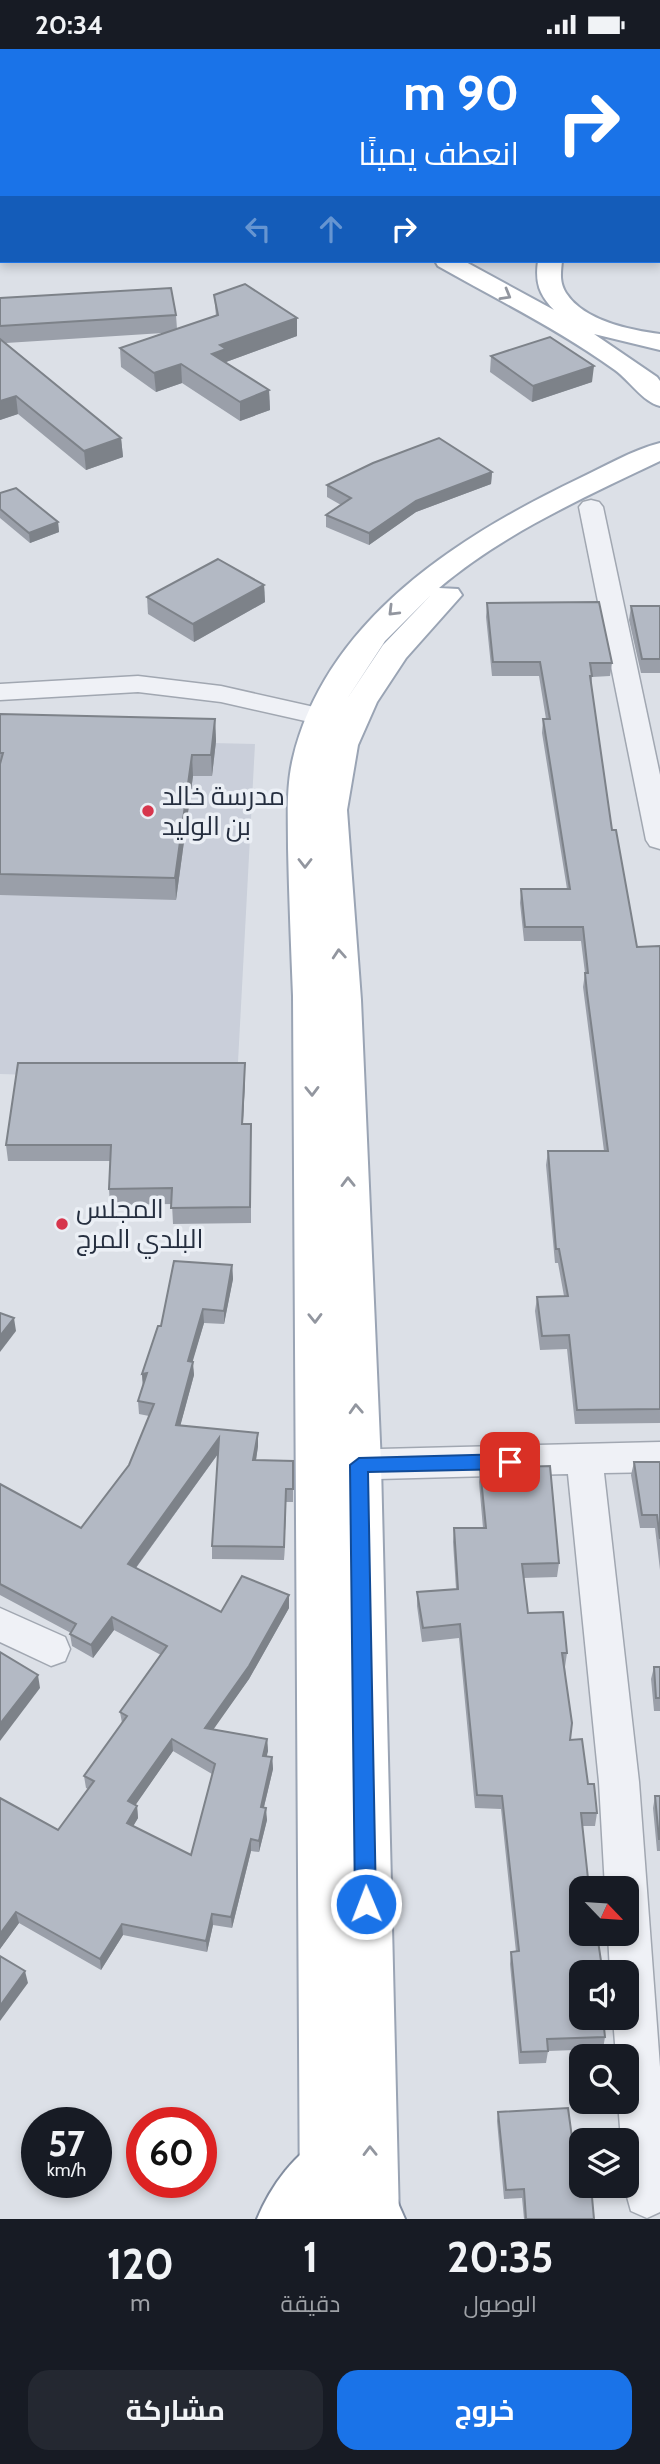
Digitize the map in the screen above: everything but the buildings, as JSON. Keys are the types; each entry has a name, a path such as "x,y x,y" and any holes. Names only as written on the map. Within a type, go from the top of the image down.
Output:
{"main road":[{"path":"450,263 622,362 650,383 660,398"},
{"path":"549,263 546,273 553,295 576,316 611,332 660,342"},
{"path":"362,2215 359,1465 342,1000 330,810 342,745 362,702 394,652 449,593 498,557 592,507 653,460"},
{"path":"362,2215 328,2164 306,773 323,717 360,651 379,625 435,573 470,548 653,460"},
{"path":"285,2219 328,2164"}],"street":[{"path":"592,507 623,609 660,841"},
{"path":"0,692 138,684 220,694 323,717"},
{"path":"317,1465 660,1457"},
{"path":"585,1460 619,1782 625,1876"},
{"path":"0,1624 51,1649"},
{"path":"630,1946 647,2195"}],"shaded area":[{"path":"0,738 255,744 237,1081 0,1074"}],"place":[{"name":"مدرسة خالد بن الوليد","path":"148,811"},
{"name":"المجلس البلدي المرج","path":"62,1224"}],"route":[{"path":"366,1904 359,1465 510,1462"}]}
